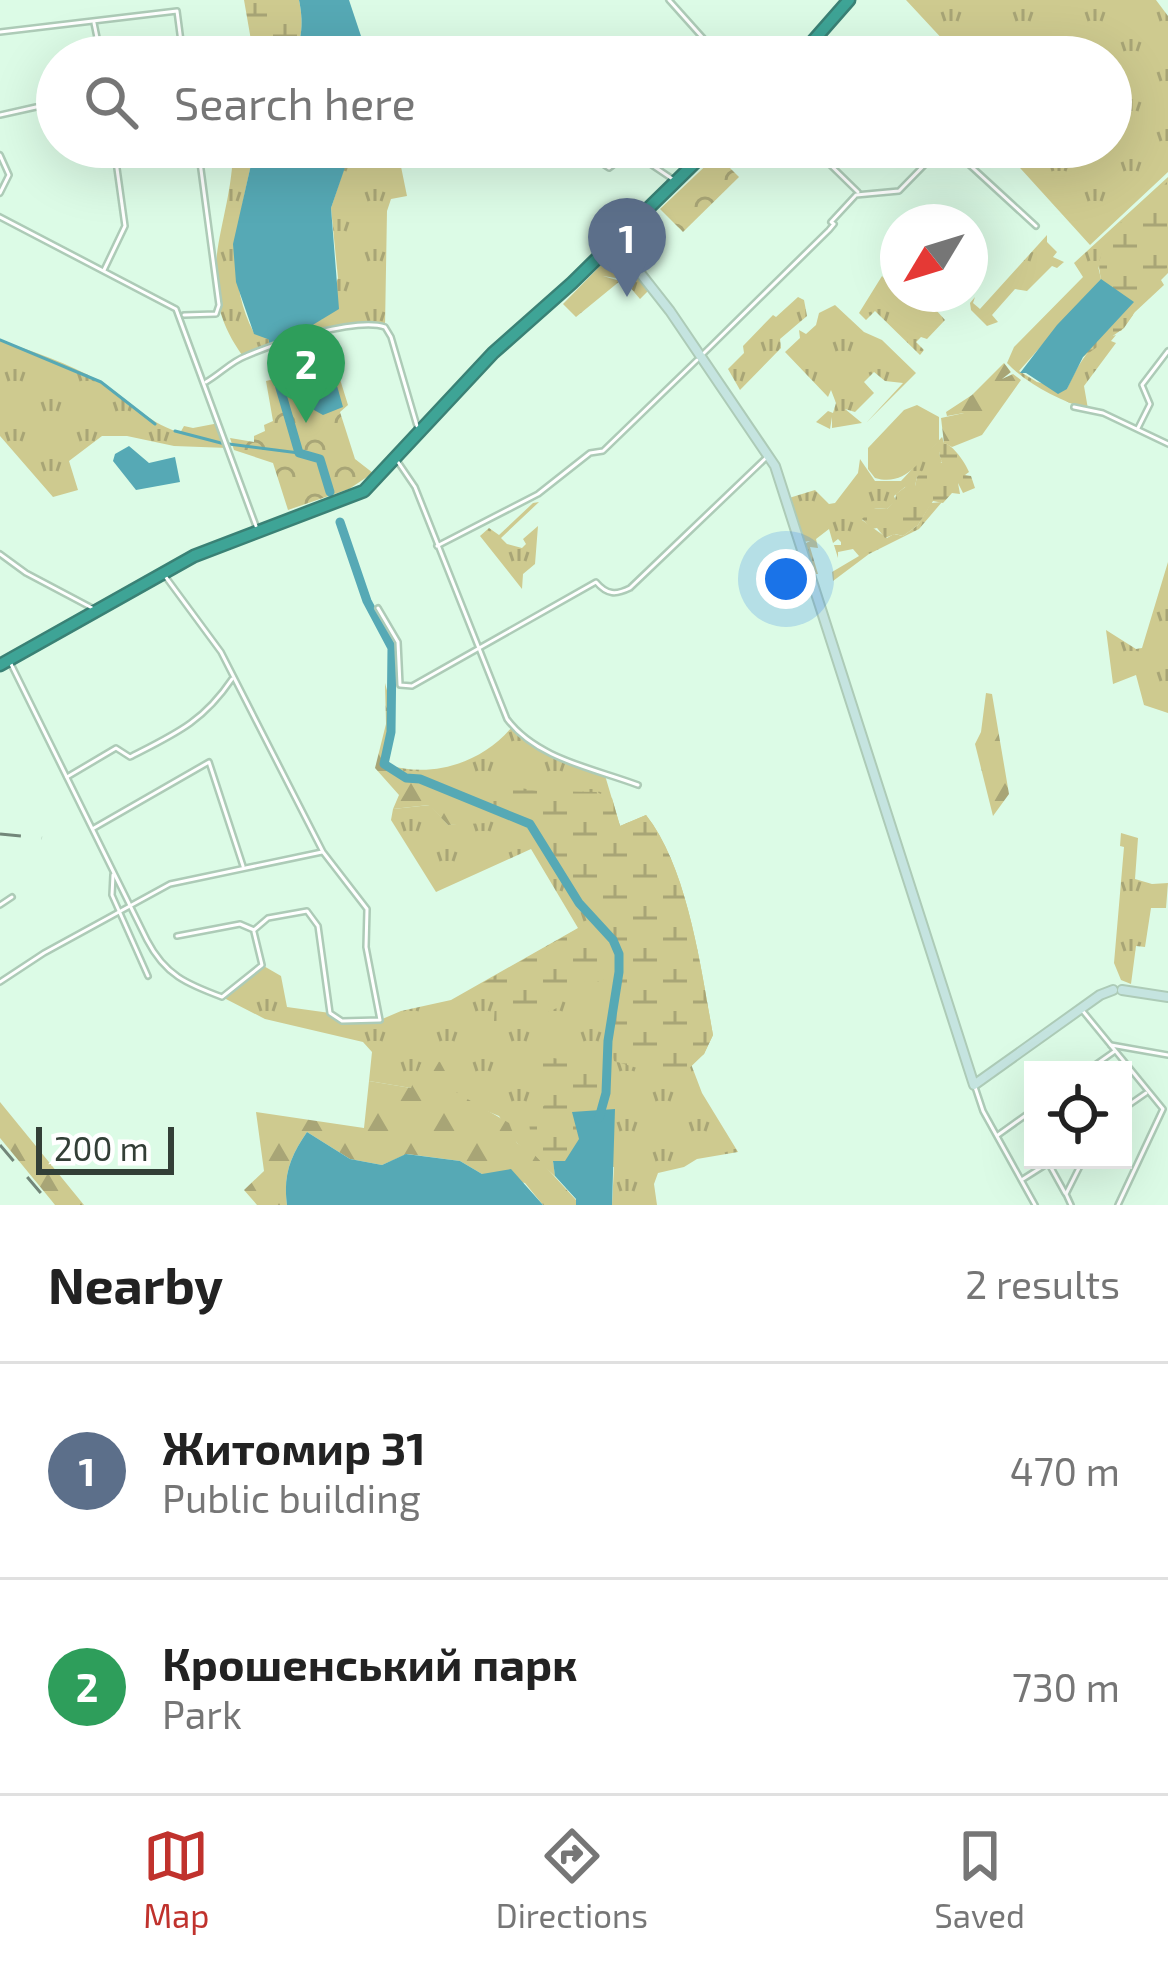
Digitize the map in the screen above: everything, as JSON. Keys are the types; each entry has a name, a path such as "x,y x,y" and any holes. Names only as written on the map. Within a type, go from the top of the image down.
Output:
{"highway":[{"path":"818,36 849,0"},
{"path":"5,663 217,545 353,497 373,485 493,353 615,242 685,168"}],"street":[{"path":"669,0 701,36"},
{"path":"0,32 177,11 180,36"},
{"path":"93,21 96,36"},
{"path":"0,115 36,107"},
{"path":"0,155 9,175 0,194"},
{"path":"104,270 125,226 117,168"},
{"path":"182,316 216,314 220,305 201,168"},
{"path":"656,168 672,179"},
{"path":"833,168 859,193"},
{"path":"436,546 538,494 590,453 602,452 829,230 831,221 859,193 899,191 921,168"},
{"path":"973,168 1036,226"},
{"path":"0,218 163,301 182,316 258,531"},
{"path":"615,242 770,455 974,1085 1035,1205"},
{"path":"205,382 258,352 342,328 377,324 386,327 398,356 410,412 422,430"},
{"path":"1137,430 1150,404 1142,385 1168,351"},
{"path":"1074,406 1103,413 1168,444"},
{"path":"378,608 398,642 400,685 412,686 596,582 609,593 630,588 770,455"},
{"path":"397,460 415,487 507,719 544,751 638,785"},
{"path":"0,554 28,575 95,610"},
{"path":"162,572 221,652 323,852 367,909 366,946 380,1020 342,1021 330,1013 318,926 307,911 268,918 254,930"},
{"path":"5,663 166,970 181,982 222,998 262,965 254,930"},
{"path":"67,777 116,748 130,758 194,724 215,705 233,678"},
{"path":"92,829 209,762 244,868"},
{"path":"0,982 170,884 323,852"},
{"path":"111,867 112,895 148,976"},
{"path":"0,905 12,897"},
{"path":"177,936 239,923 254,930"},
{"path":"974,1085 1081,1008 1117,990 1168,997"},
{"path":"1081,1008 1163,1108 1118,1205"},
{"path":"1110,1045 1168,1055"},
{"path":"1101,1061 1115,1051"},
{"path":"1132,1102 1149,1090"},
{"path":"997,1136 1024,1116"},
{"path":"1022,1180 1039,1169"},
{"path":"1055,1169 1071,1205"},
{"path":"1066,1194 1078,1169"}],"green space":[{"path":"244,0 299,0 300,36 250,36"},
{"path":"906,0 1156,0 1168,16 1168,172 1090,245 1020,168 1132,168 1132,36 939,36"},
{"path":"232,168 250,168 237,241 239,287 254,333 273,340 322,319 338,278 331,208 344,168 401,168 407,196 391,199 387,211 385,327 356,325 242,355 226,327 215,277"},
{"path":"703,168 730,168 739,177 683,232 660,209"},
{"path":"1168,177 1164,285 1117,330 1121,318 1098,266 1101,279 1019,371 1037,382 1067,389 1092,348 1116,335 1111,341 1116,343 1084,386 1088,409 1034,385 1007,363 1014,347 1083,277 1074,263"},
{"path":"1168,181 1168,268 1159,271 1135,302 1124,328 1083,357 1092,288 1101,279 1103,248 1120,224"},
{"path":"1047,235 1057,252 1053,257 1064,262 1052,266 1027,291 1015,289 992,315 998,322 987,326 973,312 988,312 988,300"},
{"path":"614,249 650,289 640,299 623,279 603,276 620,281 576,317 563,304 606,260 561,300"},
{"path":"880,279 880,312 938,312 945,320 927,339 916,342 924,350 920,355 875,311 866,320 859,313"},
{"path":"798,297 804,300 807,316 780,339 781,348 740,390 728,369 773,315"},
{"path":"835,305 916,373 866,423 903,383 885,381 874,372 864,382 874,393 855,412 845,409 862,423 832,428 832,417 830,429 816,422 828,411 833,413 836,403 831,390 828,397 785,352 800,338 799,330 806,334 816,325 819,313"},
{"path":"326,334 348,405 340,412 355,459 373,473 349,489 288,510 273,463 234,450 230,438 254,442 254,436 273,421 266,381 274,379 270,349"},
{"path":"0,340 87,375 155,422 180,433 184,426 219,423 228,448 102,436 69,461 78,490 53,497 0,436"},
{"path":"1004,363 1011,372 1002,379 1013,374 1021,380 982,435 952,447 944,443 941,418 964,413 947,416 946,412 972,395"},
{"path":"917,405 939,417 939,441 903,476 875,478 868,469 868,448 904,410"},
{"path":"942,437 942,462 917,477 915,486 894,496 896,501 887,509 875,508 862,520 887,538 903,536 918,525 931,503 942,502 919,529 869,554 833,581 832,572 859,556 853,549 838,552 838,558 834,545 841,542 833,543 829,529 816,539 818,548 810,547 818,574 814,574 804,544 810,541 803,542 789,498 815,490 829,504 835,503 858,473 860,459 875,481 901,481"},
{"path":"944,443 962,459 969,472 965,475 971,476 975,488 963,493 958,483 960,494 952,493 943,503 933,501 918,525 903,536 885,538 877,528 872,529 862,519 872,508 887,509 896,494 908,485 915,486 932,460 942,463 939,453"},
{"path":"539,502 501,538 522,548 523,539 538,526 535,564 523,574 522,589 480,536 489,528 499,535"},
{"path":"1168,562 1168,713 1144,705 1136,675 1113,684 1106,630 1142,648"},
{"path":"385,683 390,724 384,764 406,778 420,779 491,810 486,823 448,825 429,805 393,809 399,795 375,768 386,724"},
{"path":"986,693 992,694 1009,794 993,816 975,744"},
{"path":"512,727 544,751 604,772 620,826 646,815 682,890 713,1035 704,1054 691,1064 702,1093 738,1152 697,1159 658,1173 654,1184 657,1205 612,1205 614,1167 553,1162 555,1176 517,1143 499,1116 472,1105 446,1077 411,1088 369,1081 372,1052 363,1042 265,1019 222,997 262,965 281,976 287,1007 330,1013 343,1021 380,1020 451,1000 578,928 531,849 436,892 391,820 393,809 430,805 448,825 473,822 464,799 384,764 419,770 454,765 486,750"},
{"path":"498,784 538,791 596,792 612,798 620,826 646,815 660,837 691,920 713,1035 704,1054 677,1080 614,1061 608,1041 619,954 613,940 579,903 530,824 491,810"},
{"path":"1121,833 1138,838 1135,879 1168,883 1166,908 1151,908 1145,947 1136,946 1131,984 1121,980 1114,963 1124,847 1120,846"},
{"path":"579,928 609,970 602,981 587,981 558,992 557,1008 532,1019 494,1021 495,1003 472,989"},
{"path":"529,1054 608,1067 602,1110 573,1112 579,1139 565,1161 553,1162 555,1176 533,1153 529,1123 547,1102 548,1086 527,1060"},
{"path":"440,1062 457,1093 509,1123 517,1143 533,1153 576,1205 543,1205 525,1183 482,1174 460,1161 407,1154 382,1165 350,1159 307,1132 289,1167 287,1205 257,1205 244,1190 264,1171 256,1112 364,1128 369,1081 411,1088 421,1064"},
{"path":"0,1102 84,1205 55,1205 0,1138"}],"water":[{"path":"299,0 349,0 361,36 300,36"},
{"path":"250,168 345,168 331,208 339,309 273,341 254,334 236,282 233,244"},
{"path":"1101,279 1134,302 1083,357 1067,389 1058,394 1020,373 1057,325"},
{"path":"319,340 328,354 343,407 323,415 314,410 297,354 299,348"},
{"path":"129,446 149,463 175,457 180,482 136,490 113,461 115,454"},
{"path":"615,1109 612,1205 576,1205 555,1176 553,1161 565,1161 579,1139 572,1112"},
{"path":"307,1132 350,1159 382,1165 406,1154 460,1161 482,1174 511,1169 543,1205 287,1205 289,1167"}],"waterway":[{"path":"272,328 278,381 299,453 320,459 330,492"},
{"path":"0,340 101,382 155,424"},
{"path":"175,431 221,443 299,453"},
{"path":"340,522 367,601 392,648 391,732 384,764 406,778 420,779 530,824 579,903 613,940 619,972 599,1118"}],"railway":[{"path":"0,834 42,838"},
{"path":"0,1145 51,1205"}],"place":[{"name":"Житомир 31","path":"627,297"},
{"name":"Крошенський парк","path":"306,423"}]}
